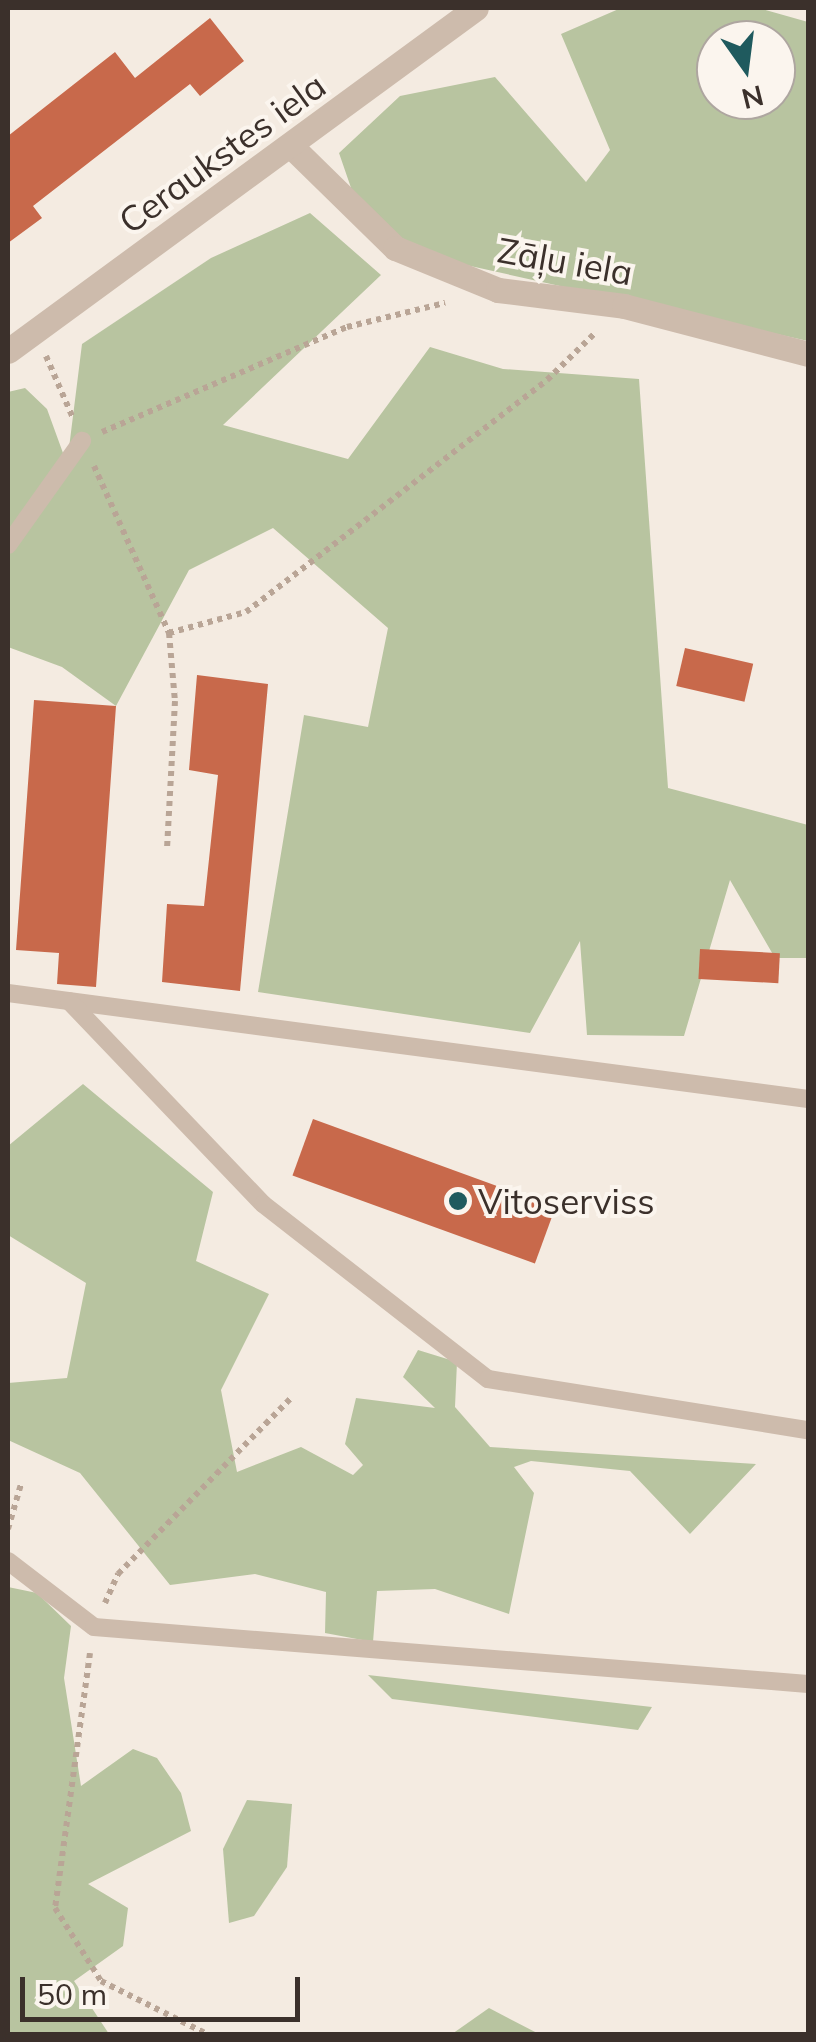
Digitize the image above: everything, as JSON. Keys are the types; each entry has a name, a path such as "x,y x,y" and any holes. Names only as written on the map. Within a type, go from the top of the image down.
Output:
{"street":[{"name":"Ceraukstes iela","path":"8,351 476,8"},
{"name":"Zāļu iela","path":"291,146 395,248 498,290 624,306 808,354"}],"lane":[{"path":"8,545 82,441"},
{"path":"8,993 808,1099"},
{"path":"69,1001 263,1204 488,1379 808,1430"},
{"path":"8,1561 94,1627 808,1684"}],"path":[{"path":"82,441 347,327 498,290"},
{"path":"169,634 246,612 547,380 624,306"},
{"path":"35,332 169,634 175,700 166,851"},
{"path":"207,2034 102,1981 55,1908 94,1627 118,1574 291,1398"},
{"path":"8,1530 21,1484"}],"green space":[{"path":"621,8 758,8 808,22 808,341 434,258 359,211 339,153 400,96 495,77 586,182 610,150 561,34"},
{"path":"310,213 381,275 223,425 348,459 430,347 503,369 639,379 668,788 808,825 808,958 775,958 730,880 684,1036 587,1035 580,941 530,1033 258,992 304,715 368,727 388,628 273,528 189,570 116,706 62,667 8,647 8,392 25,388 47,409 67,464 82,344 211,258"},
{"path":"83,1084 213,1192 196,1261 269,1294 221,1390 237,1472 301,1447 353,1475 363,1465 345,1444 356,1398 435,1408 403,1377 418,1350 457,1362 455,1407 490,1447 756,1464 690,1534 630,1471 531,1461 514,1467 534,1493 509,1614 435,1589 377,1591 373,1642 325,1633 326,1592 255,1574 170,1585 80,1473 8,1440 8,1383 67,1378 86,1283 8,1235 8,1146"},
{"path":"8,1587 37,1593 71,1626 64,1678 81,1786 133,1749 157,1758 181,1793 191,1831 88,1884 128,1908 123,1946 74,1981 109,2034 8,2034"},
{"path":"368,1675 652,1707 638,1730 392,1699"},
{"path":"247,1800 292,1804 287,1867 254,1916 229,1923 223,1849"},
{"path":"489,2008 539,2034 452,2034"}],"building":[{"path":"210,18 244,61 200,96 190,84 33,206 42,218 8,243 8,136 115,52 135,78"},
{"path":"685,648 753,664 744,702 676,686"},
{"path":"197,675 268,684 240,991 162,982 167,904 204,906 218,775 189,770"},
{"path":"34,700 116,706 96,987 57,984 59,953 16,950"},
{"path":"700,949 780,953 778,983 698,979"},
{"path":"313,1119 555,1207 535,1264 292,1175"}],"place":[{"name":"Vitoserviss","path":"458,1201"}]}
